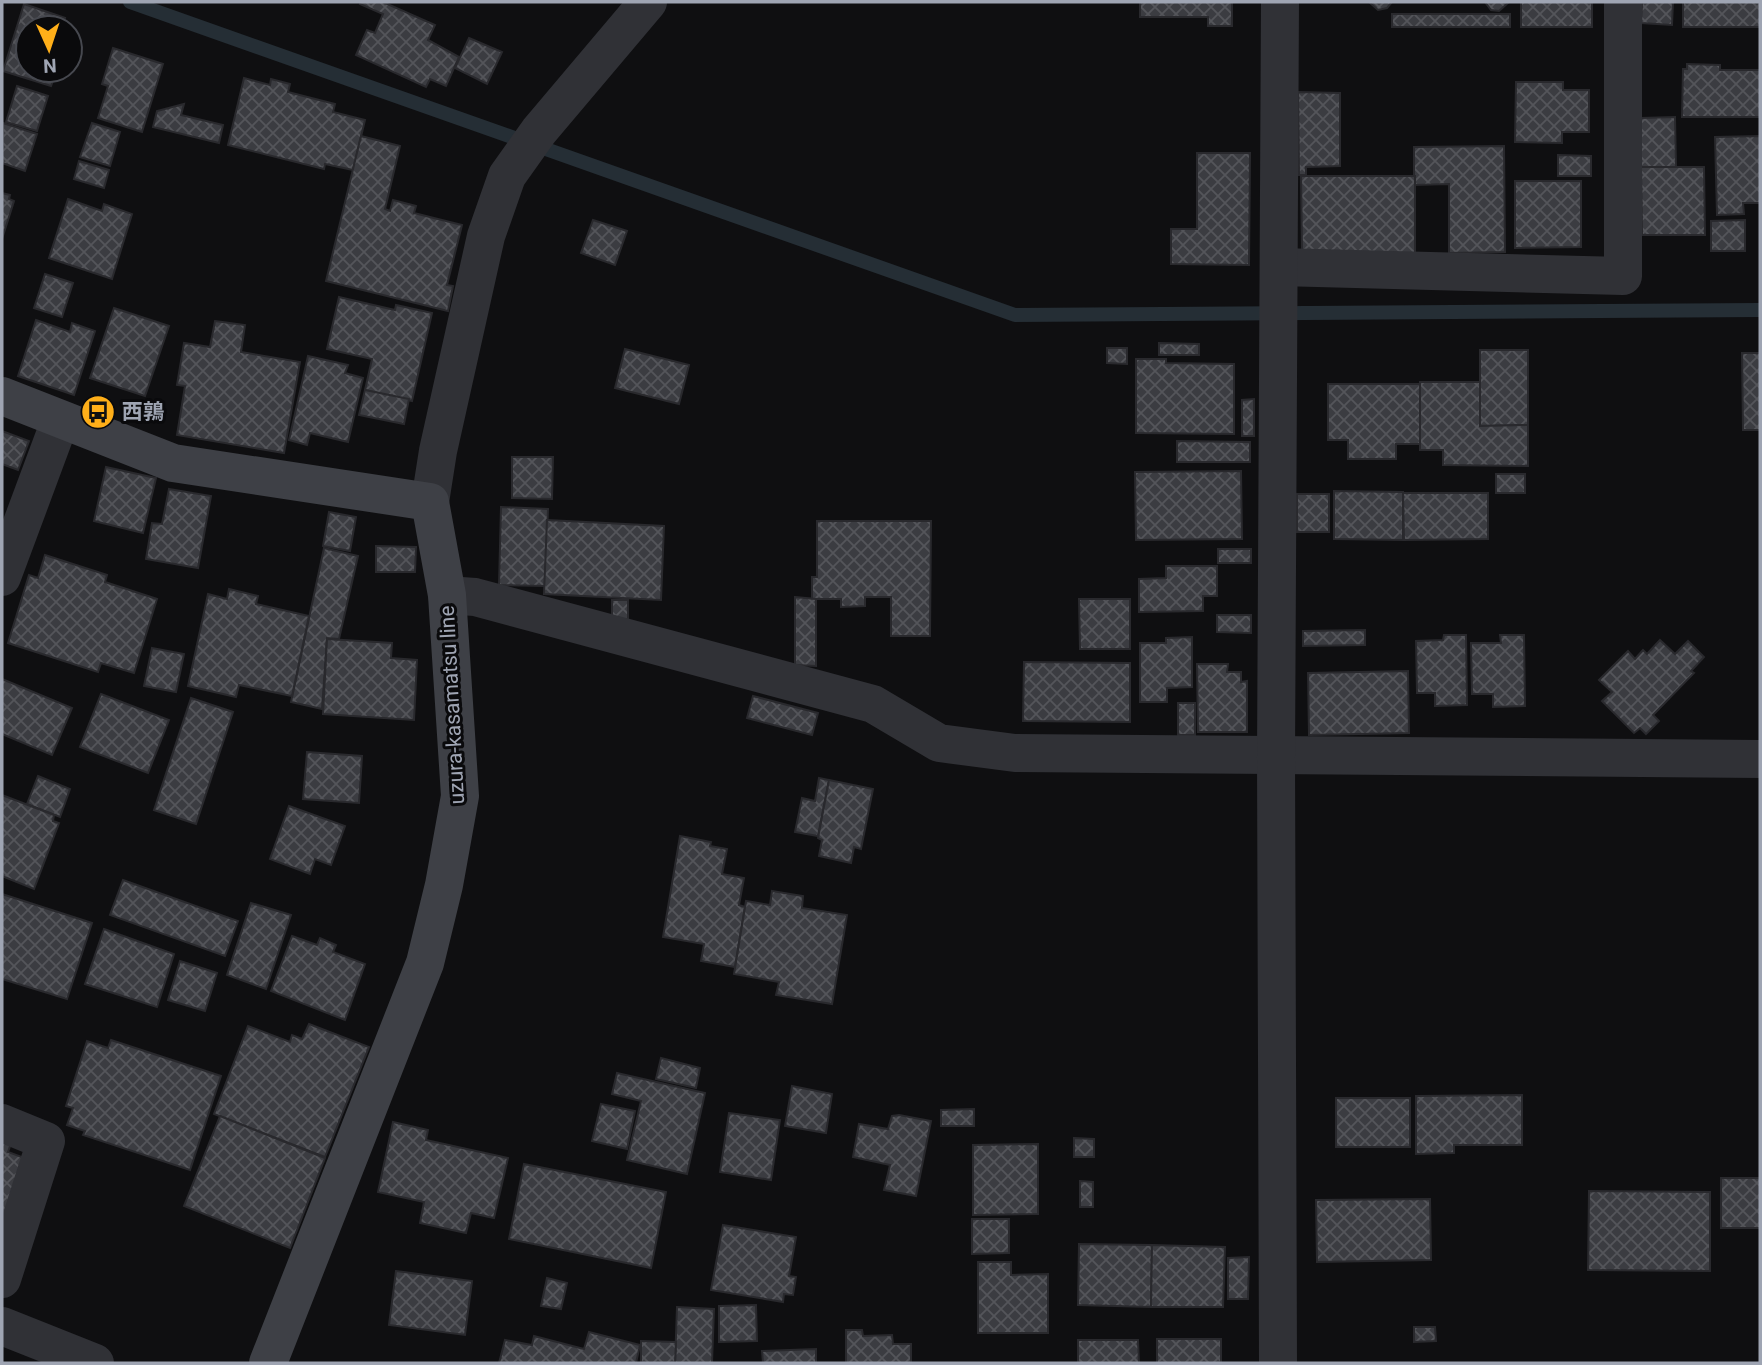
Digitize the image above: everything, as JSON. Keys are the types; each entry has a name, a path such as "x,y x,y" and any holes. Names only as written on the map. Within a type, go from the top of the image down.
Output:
{"main road":[{"path":"2,396 60,421 173,463 430,502"},
{"name":"uzura-kasamatsu line","path":"268,1363 425,963 444,885 460,796 446,595 430,502"}],"street":[{"path":"430,502 438,451 483,250 507,176 539,131 648,2"},
{"path":"1278,1363 1276,758 1280,2"},
{"path":"1279,267 1623,276 1623,2"},
{"path":"2,577 60,421"},
{"path":"446,595 475,597 873,704 939,743 1016,753 1276,758 1760,759"},
{"path":"2,1123 46,1141 2,1279"},
{"path":"2,1326 95,1363"}],"building":[{"path":"383,2 435,25 428,40 459,57 446,86 430,79 426,87 356,55 367,30 375,33 383,14 360,4"},
{"path":"1140,2 1232,2 1232,26 1208,26 1208,17 1140,17"},
{"path":"1369,2 1392,2 1387,8 1378,10"},
{"path":"1485,2 1509,2 1499,11 1491,10"},
{"path":"1521,2 1592,2 1592,27 1521,27"},
{"path":"1642,2 1673,2 1672,25 1641,23"},
{"path":"1683,2 1760,2 1760,27 1683,27"},
{"path":"24,4 53,14 21,14"},
{"path":"1392,14 1510,14 1510,27 1392,27"},
{"path":"14,36 14,74 3,71"},
{"path":"469,38 502,52 487,84 455,68"},
{"path":"113,48 163,64 142,132 98,118 108,86 102,84"},
{"path":"1687,64 1720,65 1720,70 1760,70 1760,117 1682,117 1683,69 1687,69"},
{"path":"244,78 270,85 271,79 290,84 288,92 335,104 333,112 365,120 353,170 325,164 324,169 228,145"},
{"path":"1516,82 1563,82 1563,90 1589,90 1589,132 1562,132 1562,143 1515,142"},
{"path":"17,86 48,96 37,131 6,122"},
{"path":"1298,92 1340,93 1340,166 1306,167 1306,175 1299,175"},
{"path":"184,104 181,115 223,125 219,143 153,127 157,111"},
{"path":"1675,117 1676,167 1641,167 1641,118"},
{"path":"3,123 37,134 25,171 2,163"},
{"path":"92,123 120,132 110,166 80,157"},
{"path":"361,136 400,146 385,209 390,211 393,200 416,206 414,213 462,225 447,285 453,286 448,311 326,281"},
{"path":"1760,136 1760,203 1743,203 1744,214 1717,215 1715,137"},
{"path":"1504,146 1505,252 1449,253 1449,184 1414,185 1414,147"},
{"path":"1197,153 1250,153 1249,265 1171,264 1171,229 1197,229"},
{"path":"1558,155 1591,156 1591,176 1558,176"},
{"path":"79,161 109,170 104,188 74,179"},
{"path":"1641,167 1704,167 1705,235 1642,235"},
{"path":"1301,176 1415,176 1415,265 1302,252"},
{"path":"1515,181 1581,181 1581,247 1515,248"},
{"path":"2,193 10,195 9,199 14,201 2,239"},
{"path":"68,199 102,211 104,204 132,214 112,279 49,258"},
{"path":"593,220 627,231 615,265 581,253"},
{"path":"1745,220 1745,251 1711,251 1711,221"},
{"path":"45,274 73,283 62,317 34,308"},
{"path":"339,297 395,310 396,305 432,313 412,401 365,390 372,359 327,349"},
{"path":"114,308 169,326 145,396 90,378"},
{"path":"36,320 70,332 72,323 95,331 74,395 18,376"},
{"path":"215,321 245,325 241,352 300,362 284,453 177,435 185,386 177,385 184,343 210,347"},
{"path":"1159,343 1199,344 1199,355 1159,355"},
{"path":"1107,348 1127,348 1127,364 1107,363"},
{"path":"625,349 689,365 679,404 615,388"},
{"path":"1480,350 1528,350 1528,425 1480,426"},
{"path":"1742,353 1760,353 1760,430 1743,430"},
{"path":"308,356 348,365 345,373 363,378 348,442 310,433 307,445 289,440"},
{"path":"1136,359 1166,359 1166,363 1234,364 1234,434 1136,433"},
{"path":"1420,382 1480,382 1480,426 1528,425 1528,466 1443,465 1443,450 1420,450"},
{"path":"1328,384 1420,384 1420,444 1396,444 1396,459 1348,459 1348,440 1328,440"},
{"path":"365,390 409,399 404,424 359,415"},
{"path":"1254,399 1254,436 1242,436 1242,400"},
{"path":"2,431 29,441 18,470 2,464"},
{"path":"1177,441 1250,442 1250,462 1177,462"},
{"path":"512,457 553,457 552,499 512,498"},
{"path":"106,467 156,478 143,533 94,521"},
{"path":"1241,471 1242,539 1136,540 1135,472"},
{"path":"1496,474 1525,474 1525,493 1496,493"},
{"path":"169,489 211,496 198,568 146,559 152,523 162,524"},
{"path":"1334,491 1403,492 1403,540 1334,539"},
{"path":"1403,493 1488,493 1488,539 1404,540"},
{"path":"1297,494 1329,494 1329,532 1297,532"},
{"path":"501,507 548,509 545,586 499,585"},
{"path":"329,512 356,517 350,551 323,546"},
{"path":"547,520 664,526 661,600 544,594"},
{"path":"817,521 931,521 930,636 891,636 891,597 865,597 865,606 841,607 841,599 812,599 812,577 817,577"},
{"path":"376,546 416,547 415,572 376,572"},
{"path":"324,548 358,556 339,639 327,638 322,709 291,702"},
{"path":"1218,549 1251,549 1251,563 1218,563"},
{"path":"45,555 107,575 105,582 157,599 134,673 101,663 98,672 8,643 29,575 38,578"},
{"path":"1166,566 1217,566 1217,596 1203,596 1203,611 1139,612 1139,579 1166,578"},
{"path":"229,589 258,596 256,604 309,616 292,696 239,685 236,697 188,686 208,594 227,599"},
{"path":"795,597 816,599 816,666 795,665"},
{"path":"1079,599 1130,599 1130,649 1080,649"},
{"path":"612,600 628,600 628,619 612,619"},
{"path":"1217,615 1251,615 1251,633 1217,632"},
{"path":"1365,630 1365,645 1303,646 1303,631"},
{"path":"1444,635 1466,635 1467,705 1435,706 1435,693 1417,693 1416,641 1443,640"},
{"path":"1500,635 1524,635 1525,706 1493,707 1493,694 1472,694 1471,643 1501,643"},
{"path":"1192,637 1192,687 1167,688 1167,702 1140,702 1140,643 1166,643 1166,638"},
{"path":"327,639 392,643 391,658 417,660 414,720 323,714"},
{"path":"1660,640 1675,654 1688,641 1704,657 1691,671 1694,673 1653,715 1659,721 1646,734 1640,728 1634,733 1602,701 1612,692 1599,680 1628,651 1635,659 1643,650 1647,654"},
{"path":"152,648 184,654 176,692 144,686"},
{"path":"1024,662 1130,663 1130,722 1023,721"},
{"path":"1197,664 1228,664 1227,672 1241,672 1241,682 1247,681 1247,732 1198,732"},
{"path":"1408,671 1409,733 1309,735 1308,673"},
{"path":"2,679 72,708 52,755 2,734"},
{"path":"101,694 169,720 148,773 80,747"},
{"path":"753,696 818,713 812,735 747,718"},
{"path":"191,698 233,712 196,824 154,810"},
{"path":"1178,703 1195,703 1195,735 1178,735"},
{"path":"307,752 362,756 359,803 303,799"},
{"path":"38,776 70,789 60,817 27,804"},
{"path":"819,778 829,780 818,836 795,832 802,798 815,801"},
{"path":"829,780 873,789 861,849 854,847 851,863 819,856 822,840 818,838"},
{"path":"2,795 54,815 53,821 59,823 34,889 2,876"},
{"path":"289,806 345,826 331,865 315,859 310,874 270,859"},
{"path":"680,836 711,842 710,846 727,849 722,874 744,878 739,905 745,907 735,967 701,961 704,944 663,937"},
{"path":"123,880 238,921 225,956 110,915"},
{"path":"772,891 803,896 802,908 847,915 832,1004 776,995 779,982 734,974 746,901 770,905"},
{"path":"2,894 92,923 67,999 2,979"},
{"path":"251,903 291,915 266,989 227,975"},
{"path":"104,929 174,954 157,1007 85,984"},
{"path":"292,936 317,945 320,938 336,945 333,952 365,964 345,1020 271,991"},
{"path":"180,961 217,973 205,1011 168,1000"},
{"path":"309,1024 369,1047 325,1157 214,1114 248,1026 290,1042 292,1035 302,1039"},
{"path":"111,1040 221,1076 190,1170 83,1135 85,1131 67,1125 73,1108 66,1106 87,1041 108,1048"},
{"path":"661,1058 700,1068 696,1088 656,1079"},
{"path":"617,1073 705,1093 687,1174 627,1160 641,1101 612,1094"},
{"path":"792,1086 832,1094 826,1133 785,1126"},
{"path":"1522,1095 1522,1145 1454,1145 1454,1153 1416,1154 1416,1096"},
{"path":"1336,1098 1410,1098 1410,1147 1336,1147"},
{"path":"601,1104 635,1111 627,1149 592,1141"},
{"path":"974,1109 974,1126 941,1126 941,1110"},
{"path":"729,1113 780,1120 771,1180 720,1172"},
{"path":"220,1116 325,1158 290,1248 184,1206"},
{"path":"892,1116 931,1121 916,1196 884,1190 890,1165 853,1157 859,1124 888,1129"},
{"path":"393,1122 428,1130 426,1140 508,1158 494,1218 471,1213 466,1233 420,1223 424,1202 378,1192"},
{"path":"2,1138 12,1141 8,1152 38,1163 2,1241"},
{"path":"1074,1138 1094,1139 1094,1157 1074,1157"},
{"path":"1038,1144 1038,1214 973,1215 973,1145"},
{"path":"524,1164 666,1192 651,1268 509,1239"},
{"path":"1721,1178 1760,1178 1760,1228 1721,1228"},
{"path":"1080,1181 1093,1182 1093,1207 1080,1207"},
{"path":"1589,1191 1710,1192 1710,1271 1588,1270"},
{"path":"1430,1199 1431,1260 1317,1262 1316,1200"},
{"path":"972,1219 1009,1219 1009,1253 972,1254"},
{"path":"723,1225 796,1237 789,1276 796,1277 793,1295 784,1294 783,1302 711,1290"},
{"path":"1079,1244 1152,1245 1151,1307 1078,1305"},
{"path":"1152,1245 1225,1247 1223,1307 1151,1307"},
{"path":"1249,1257 1248,1299 1228,1299 1228,1258"},
{"path":"978,1262 1011,1262 1011,1275 1048,1274 1048,1333 978,1333"},
{"path":"396,1271 472,1281 465,1335 389,1325"},
{"path":"547,1278 567,1283 561,1309 541,1306"},
{"path":"756,1305 757,1341 719,1342 719,1306"},
{"path":"677,1307 714,1309 712,1363 675,1363"},
{"path":"1414,1327 1435,1327 1436,1341 1414,1342"},
{"path":"846,1330 862,1330 863,1336 892,1335 893,1344 911,1344 911,1363 846,1363"},
{"path":"589,1332 640,1345 636,1363 499,1363 505,1340 532,1345 534,1336 584,1349"},
{"path":"1157,1339 1221,1339 1221,1363 1157,1363"},
{"path":"1078,1340 1138,1340 1139,1363 1078,1363"},
{"path":"641,1341 676,1342 675,1363 641,1363"},
{"path":"816,1349 816,1363 763,1363 762,1351"}],"waterway":[{"path":"130,2 1015,315 1760,310"}],"place":[{"name":"西鶉","path":"98,412"}]}
